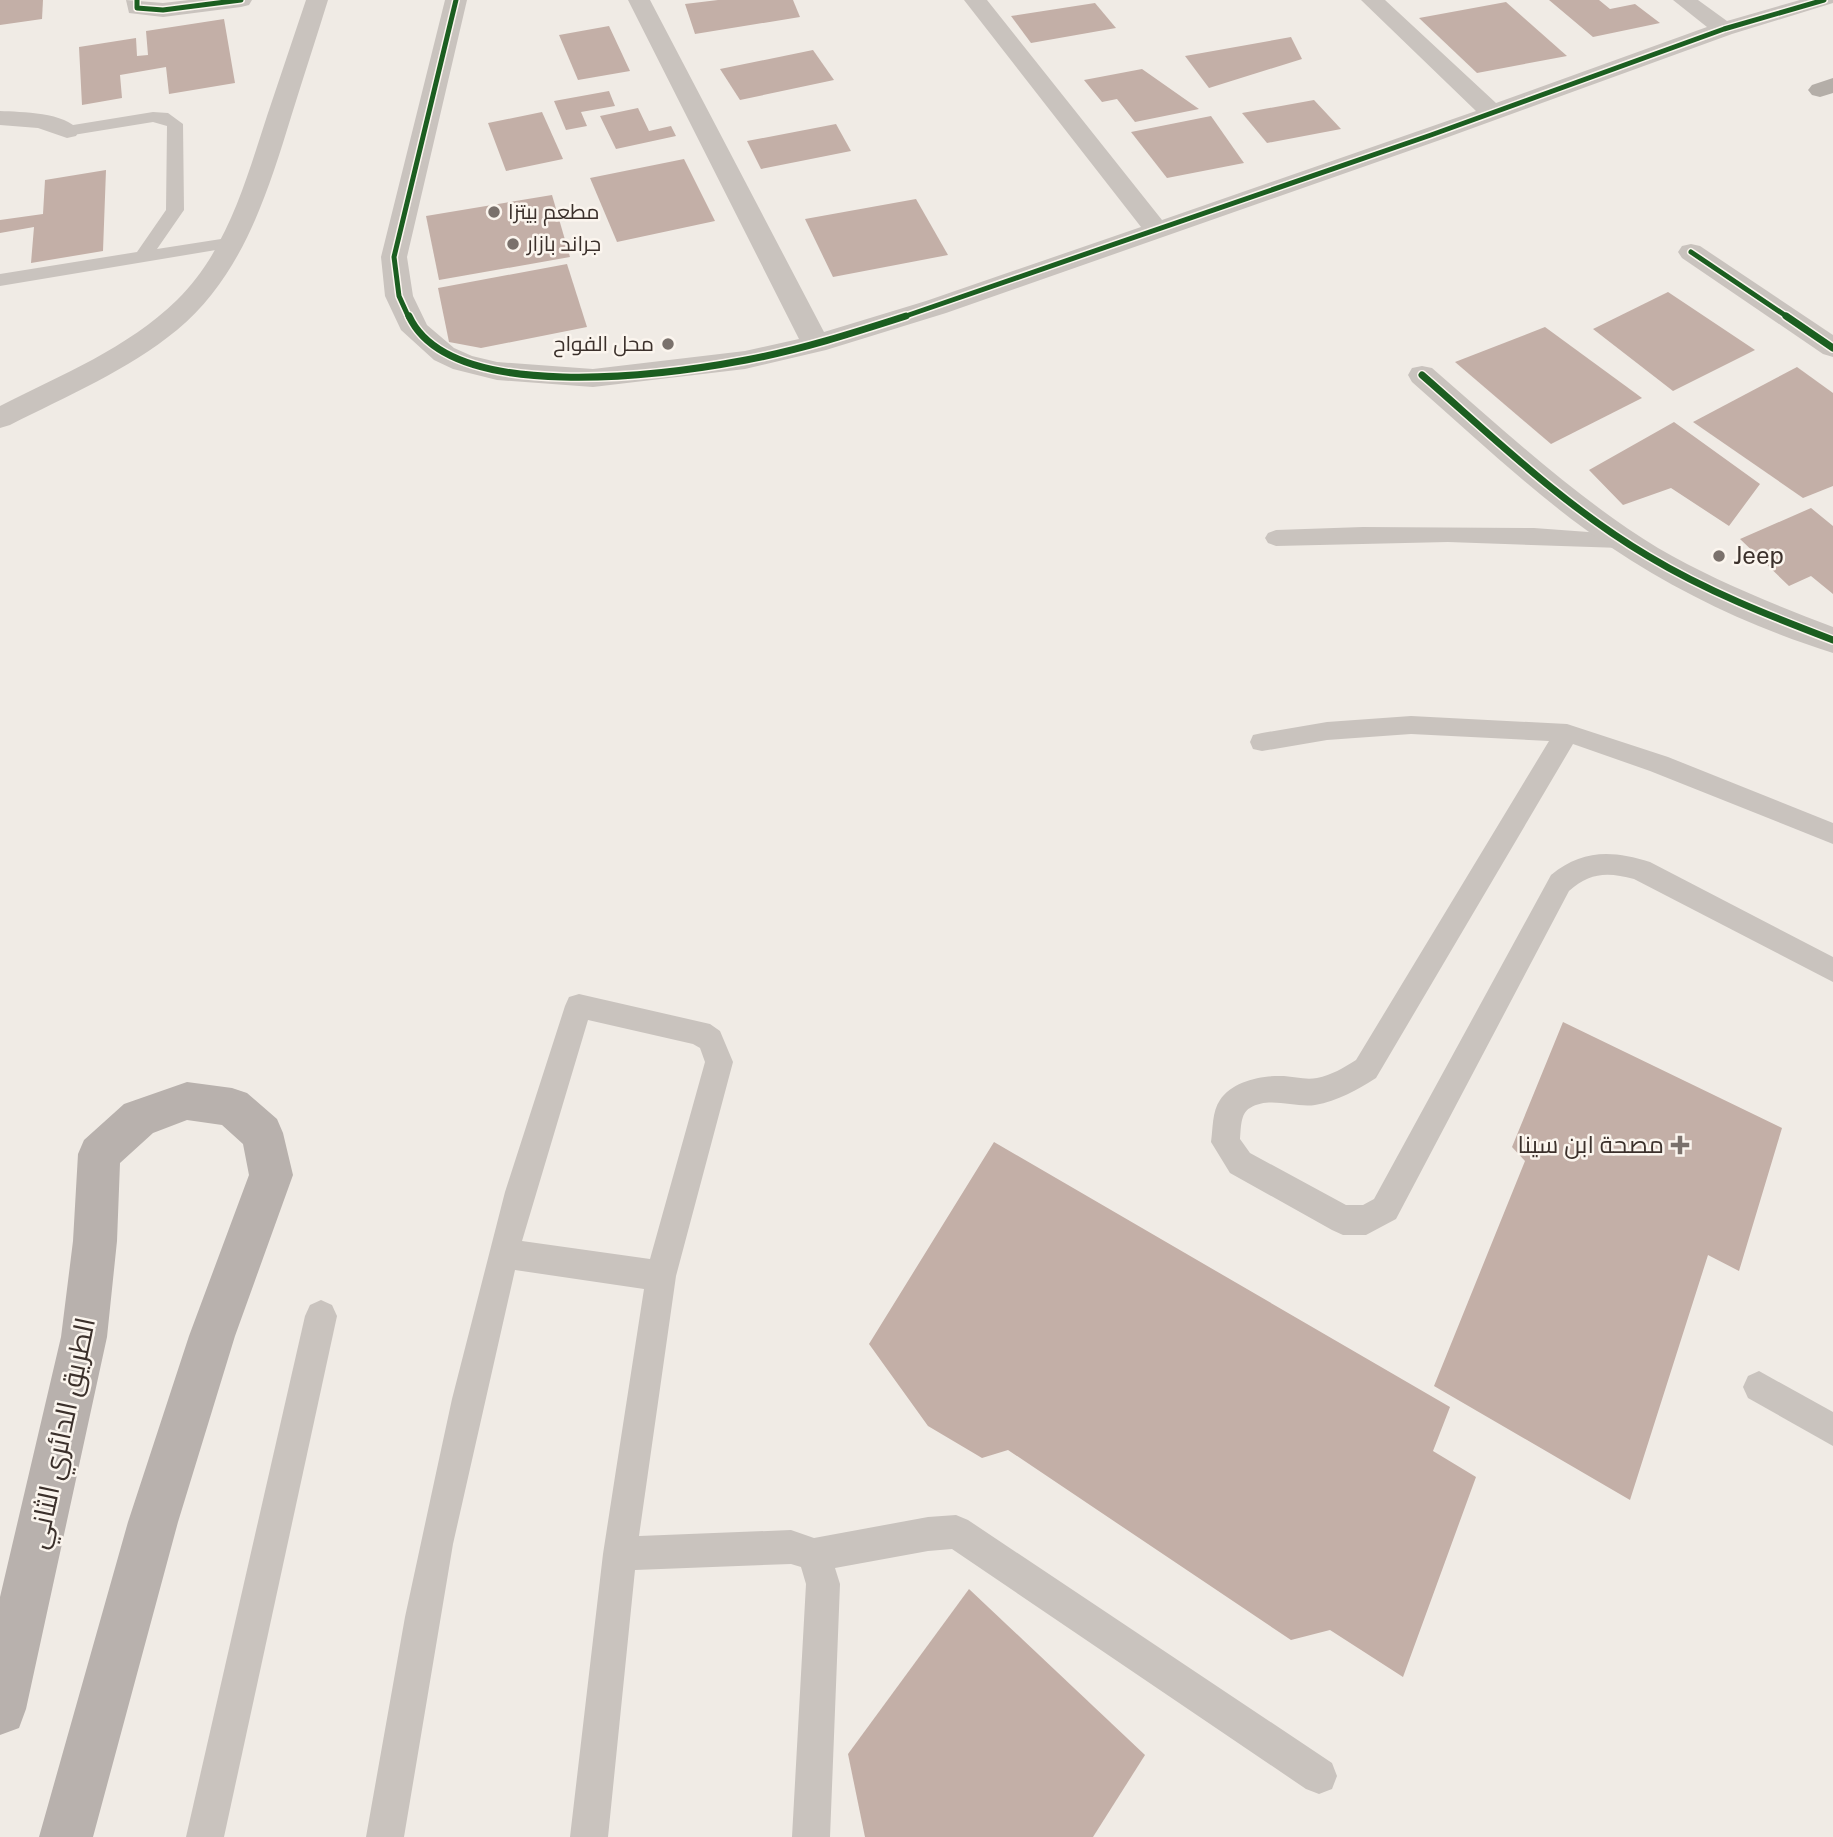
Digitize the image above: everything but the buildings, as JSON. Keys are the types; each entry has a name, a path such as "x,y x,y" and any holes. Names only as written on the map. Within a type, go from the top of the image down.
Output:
{"main road":[{"name":"الطريق الدائري الثاني","path":"0,1709 84,1337 95,1241 99,1154 139,1118 187,1101 232,1107 262,1133 271,1175 212,1336 153,1522 66,1837"}],"street":[{"path":"137,0 137,8 163,10 241,0"},
{"path":"0,418 116,357 151,334 187,306 220,264 243,224 317,0"},
{"path":"456,0 394,257 398,296 415,330 444,354 463,363 497,371 593,378 745,360 816,344 936,307 1724,29 1824,0"},
{"path":"639,0 816,344"},
{"path":"975,0 1156,229"},
{"path":"1372,0 1492,113"},
{"path":"1684,0 1724,29"},
{"path":"0,118 43,121 67,131"},
{"path":"0,141 67,131"},
{"path":"1691,252 1833,348"},
{"path":"1422,375 1567,498 1621,540 1679,575 1744,606 1833,640"}],"lane":[{"path":"67,131 153,117 162,117 176,124 175,210 149,245 145,256"},
{"path":"0,280 234,242"},
{"path":"1276,538 1389,532 1621,540"},
{"path":"1262,742 1326,731 1410,725 1567,733 1659,764 1833,834"},
{"path":"1567,733 1366,1069 1344,1083 1314,1092 1281,1089 1242,1096 1230,1110 1225,1142 1240,1163 1343,1220 1366,1220 1385,1209 1560,883 1573,871 1589,863 1620,863 1641,870 1833,970"},
{"path":"385,1837 404,1714 452,1464 503,1253 579,1006 700,1033 710,1040 719,1062 662,1276 620,1554 589,1837"},
{"path":"503,1253 662,1276"},
{"path":"205,1837 321,1315"},
{"path":"1759,1387 1833,1430"},
{"path":"620,1554 791,1547 814,1555 929,1534 956,1532 1319,1776"},
{"path":"811,1837 823,1584 814,1555"}],"cycle path":[{"path":"137,0 137,8 163,10 241,0"},
{"path":"456,0 394,257 399,296 415,330 444,354 463,363 497,371 593,378 745,360 816,344 936,307 1431,135 1724,29 1824,0"},
{"path":"1691,252 1833,348"},
{"path":"1422,375 1544,481 1621,539 1671,570 1724,596 1833,640"}],"place":[{"name":"مطعم بيتزا","path":"494,212"},
{"name":"جراند بازار","path":"513,244"},
{"name":"محل الفواح","path":"668,344"},
{"name":"Jeep","path":"1719,556"},
{"name":"مصحة ابن سينا","path":"1680,1145"}]}
